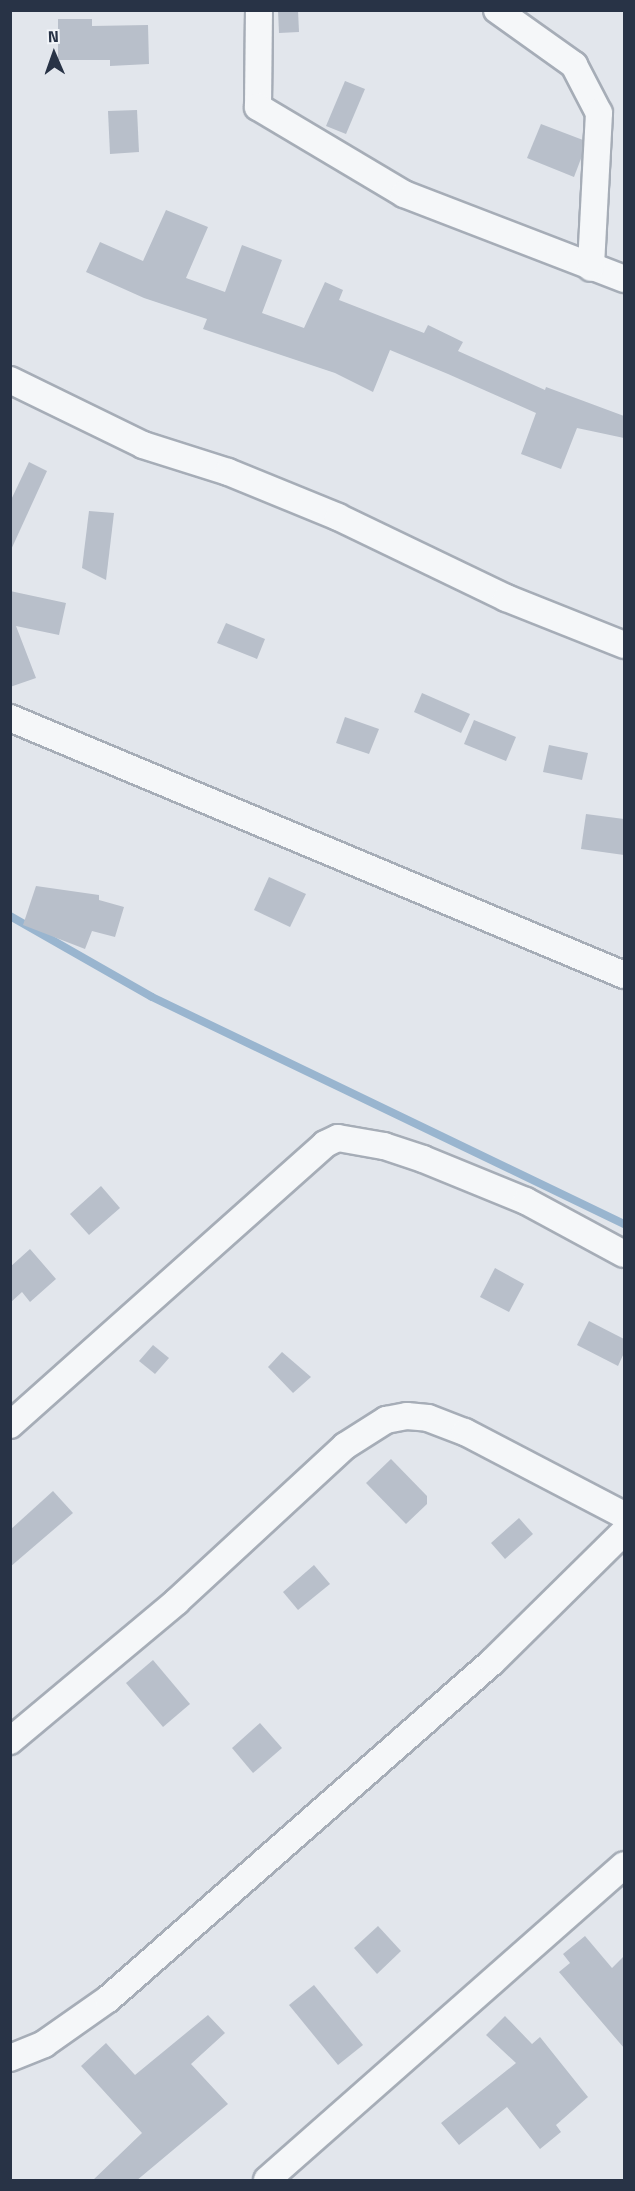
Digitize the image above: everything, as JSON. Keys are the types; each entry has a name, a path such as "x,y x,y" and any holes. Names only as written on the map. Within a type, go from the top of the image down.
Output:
{"street":[{"path":"259,10 258,106 404,194 624,279"},
{"path":"497,10 574,65 599,113 591,268"},
{"path":"10,380 143,446 228,472 338,517 506,598 624,645"},
{"path":"10,718 624,975"},
{"path":"10,1425 325,1144 338,1138 384,1146 423,1159 526,1201 624,1254"},
{"path":"10,1741 176,1602 345,1446 386,1420 428,1418 465,1432 624,1515"},
{"path":"10,2058 45,2044 108,1999 492,1662 624,1532"},
{"path":"267,2181 624,1865"}],"building":[{"path":"278,10 298,10 299,32 279,33"},
{"path":"58,19 92,19 92,26 148,25 149,64 110,66 110,60 58,60"},
{"path":"345,81 365,89 346,134 326,126"},
{"path":"137,110 139,152 110,154 108,111"},
{"path":"541,124 583,140 582,156 574,177 527,158"},
{"path":"166,210 208,227 186,278 225,292 242,245 282,260 262,313 304,328 325,282 343,290 339,300 424,333 428,325 463,342 458,351 545,390 546,387 624,416 624,438 577,428 561,469 521,454 536,413 448,374 390,350 373,392 335,373 203,329 207,319 144,298 86,272 100,242 143,261"},
{"path":"29,462 47,471 10,552 10,502"},
{"path":"89,511 114,513 106,580 82,568"},
{"path":"10,591 66,603 59,635 16,626 36,678 10,687"},
{"path":"226,623 265,639 257,659 217,643"},
{"path":"422,693 470,714 461,733 414,712"},
{"path":"345,717 379,729 369,754 336,743"},
{"path":"474,720 516,737 506,761 464,744"},
{"path":"549,745 588,753 582,780 543,772"},
{"path":"586,814 624,819 624,855 581,849"},
{"path":"269,877 306,894 290,927 254,910"},
{"path":"36,886 99,895 99,900 124,907 115,937 92,931 85,949 23,925"},
{"path":"101,1186 120,1208 89,1235 70,1214"},
{"path":"30,1249 56,1279 30,1302 22,1292 10,1303 10,1267"},
{"path":"495,1268 524,1284 509,1312 480,1297"},
{"path":"589,1321 624,1339 624,1353 618,1366 577,1345"},
{"path":"153,1345 169,1358 155,1374 139,1361"},
{"path":"282,1352 311,1377 293,1393 268,1367"},
{"path":"391,1459 427,1496 427,1504 406,1524 366,1483"},
{"path":"53,1491 73,1513 10,1567 10,1530"},
{"path":"519,1518 533,1534 505,1559 491,1543"},
{"path":"314,1565 330,1584 298,1610 283,1592"},
{"path":"153,1660 190,1704 163,1727 126,1683"},
{"path":"260,1723 282,1748 253,1773 232,1748"},
{"path":"378,1926 401,1951 377,1974 354,1948"},
{"path":"585,1936 612,1968 624,1956 624,2048 559,1972 570,1963 563,1954"},
{"path":"314,1985 363,2045 338,2065 289,2005"},
{"path":"208,2015 225,2033 191,2064 228,2104 136,2181 92,2181 142,2133 81,2066 106,2043 135,2075"},
{"path":"505,2016 532,2044 540,2037 588,2097 556,2125 561,2132 540,2149 507,2107 459,2145 441,2123 516,2063 486,2035"}],"waterway":[{"path":"10,916 152,997 624,1224"}]}
